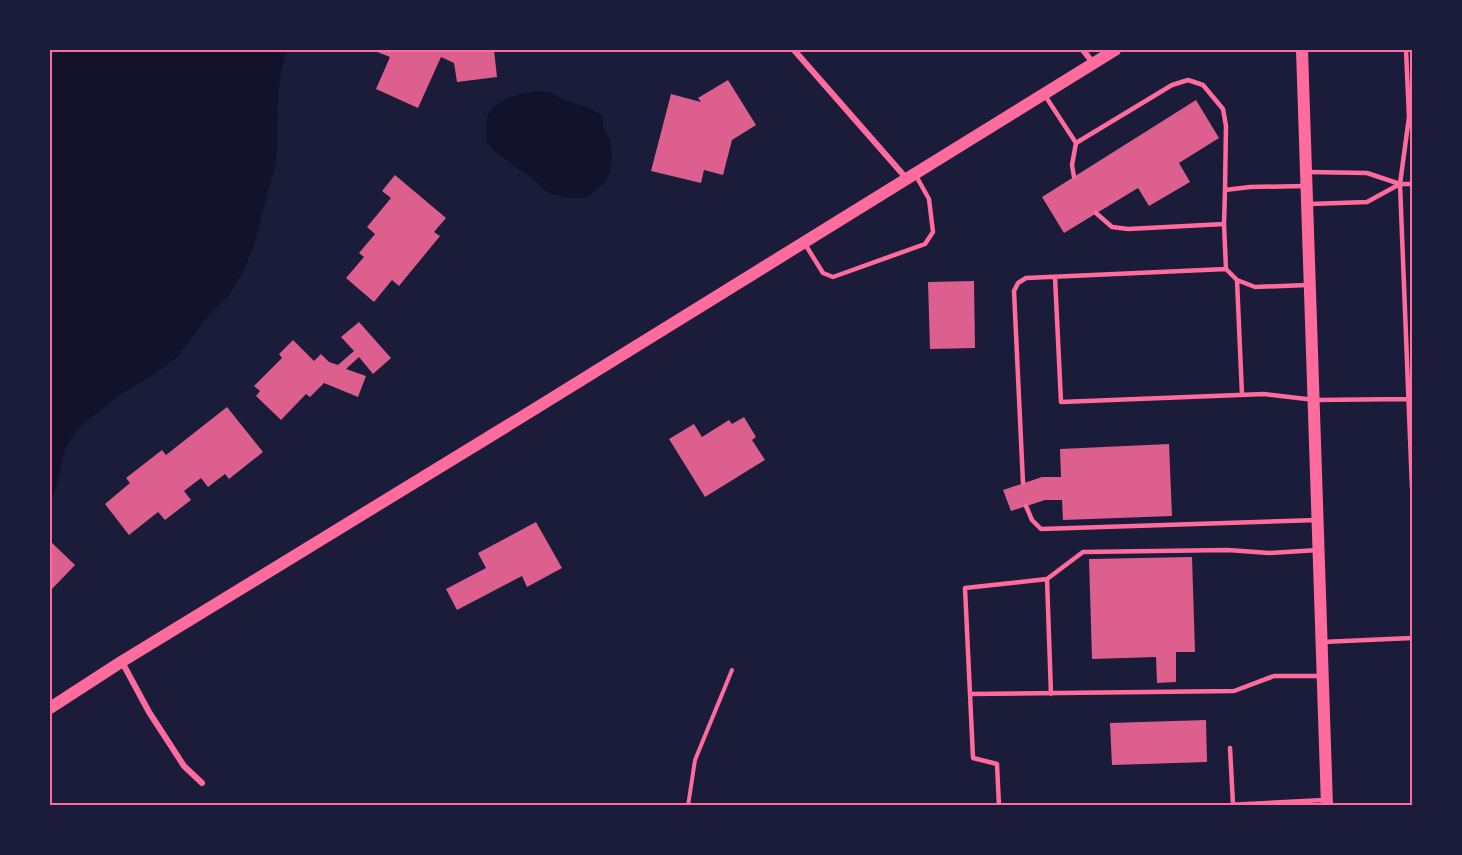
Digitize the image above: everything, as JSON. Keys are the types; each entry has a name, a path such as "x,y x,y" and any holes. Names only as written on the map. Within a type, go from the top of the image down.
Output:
{"main road":[{"path":"50,708 121,662 1115,50"},
{"path":"1302,50 1327,803"}],"street":[{"path":"794,50 911,176"},
{"path":"1083,50 1093,63"},
{"path":"121,662 149,712 184,766 202,783"}],"lane":[{"path":"1406,50 1409,117 1400,184 1413,488"},
{"path":"1076,143 1172,85 1188,80 1203,86 1223,109 1226,126 1224,224 1226,269 1238,280 1255,286 1310,285"},
{"path":"1044,94 1076,143 1072,165 1074,177"},
{"path":"1306,172 1367,173 1400,184 1413,184"},
{"path":"804,242 823,273 833,277 925,244 933,232 929,199 911,176"},
{"path":"1307,204 1367,202 1400,184"},
{"path":"1225,190 1307,186"},
{"path":"1096,213 1112,227 1128,229 1224,224"},
{"path":"1023,483 1014,291 1018,283 1026,278 1226,269"},
{"path":"1055,277 1061,402 1264,394 1315,400 1409,399"},
{"path":"1238,280 1242,395"},
{"path":"1026,506 1032,520 1041,529 1317,519"},
{"path":"999,806 997,764 973,759 965,588 1047,579 1083,552 1228,550 1269,553 1318,550"},
{"path":"1047,579 1051,694"},
{"path":"1322,642 1413,638"},
{"path":"970,694 1234,691 1274,676 1324,676"},
{"path":"1230,748 1233,804"},
{"path":"1207,806 1327,803"}],"path":[{"path":"688,806 695,760 732,670"}],"shaded area":[{"path":"50,50 286,50 277,107 276,162 254,245 243,272 229,295 204,321 178,356 156,373 121,394 74,434 65,449 50,503"},
{"path":"540,91 552,93 603,116 603,128 610,139 612,155 610,172 605,182 586,198 567,198 546,192 531,177 499,155 487,143 486,121 495,106 517,95"}],"building":[{"path":"372,50 494,50 497,77 457,82 454,63 441,57 418,108 376,89 390,57"},
{"path":"728,80 756,125 732,140 723,175 704,170 701,183 651,171 671,94 701,102 698,98"},
{"path":"1196,100 1219,138 1179,163 1190,182 1149,206 1138,188 1064,233 1042,197"},
{"path":"395,175 446,218 434,232 440,236 399,286 392,280 374,302 346,278 364,257 359,253 375,234 367,227 391,198 382,191"},
{"path":"974,281 975,348 930,349 928,282"},
{"path":"359,322 391,358 373,374 359,357 346,369 366,376 358,397 324,383 310,397 306,394 281,420 256,396 260,391 254,386 282,358 279,354 293,340 314,361 321,354 329,362 338,365 354,351 341,337"},
{"path":"227,407 263,452 229,479 225,474 208,487 201,478 184,491 191,500 165,520 158,512 129,535 105,504 130,483 126,478 162,450 166,455"},
{"path":"744,417 756,437 752,440 765,460 705,497 669,439 694,424 702,437 729,420 732,424"},
{"path":"1169,444 1172,516 1063,520 1062,500 1045,500 1011,511 1003,490 1042,477 1061,477 1060,449"},
{"path":"536,522 562,568 527,587 522,576 457,610 446,589 486,568 478,553"},
{"path":"50,541 75,565 50,591"},
{"path":"1192,557 1195,652 1176,652 1176,682 1157,683 1156,657 1092,659 1089,559"},
{"path":"1206,720 1207,762 1112,765 1110,723"}]}
